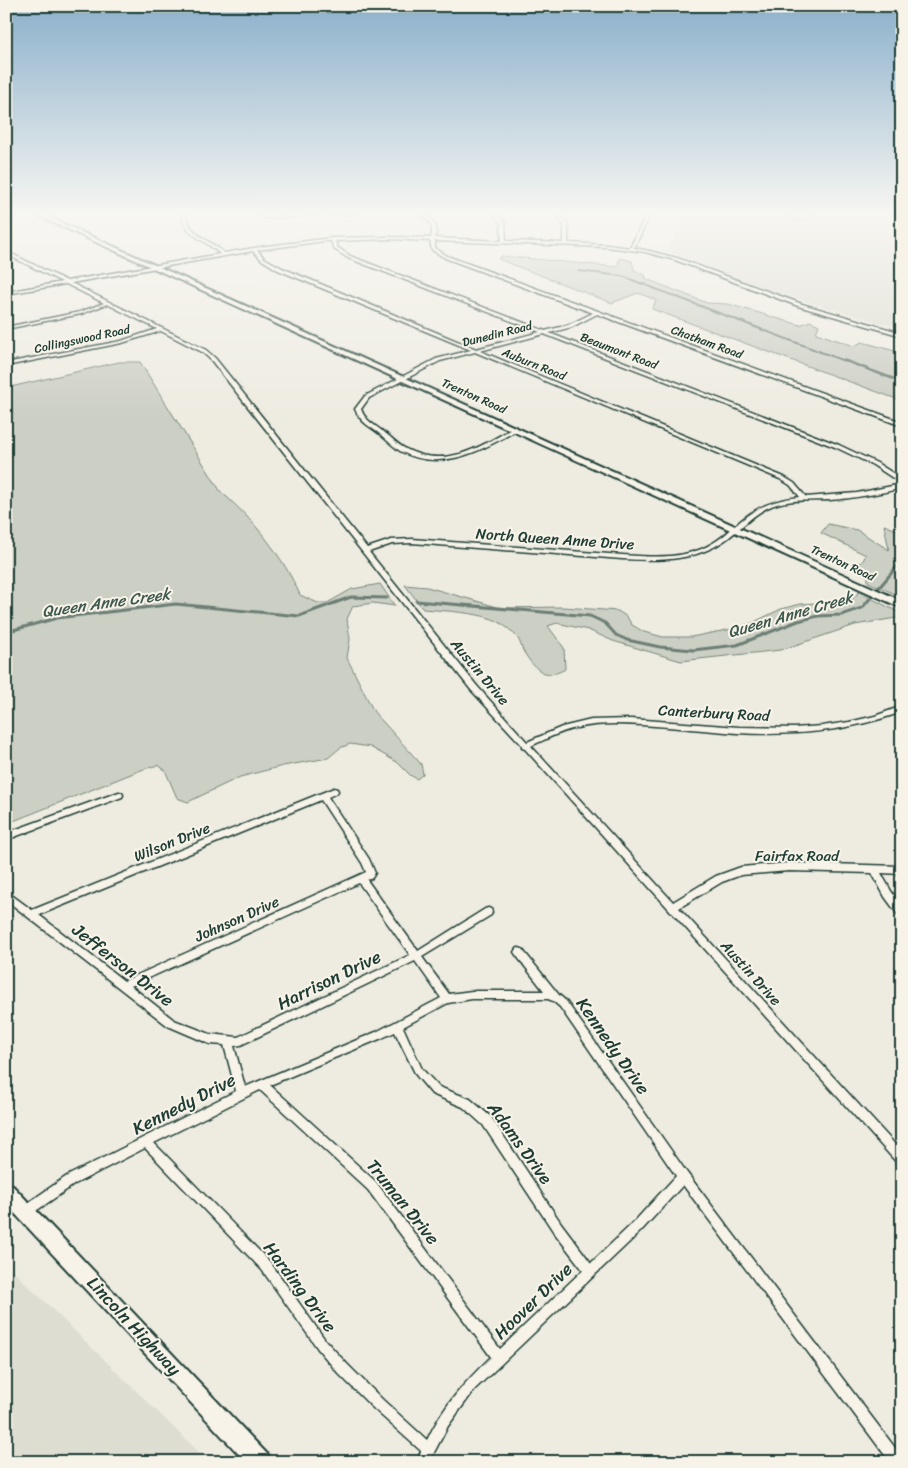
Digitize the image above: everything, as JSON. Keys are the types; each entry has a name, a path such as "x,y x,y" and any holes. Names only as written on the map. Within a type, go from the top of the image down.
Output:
{"main road":[{"name":"Trenton Road","path":"186,282 902,605"},
{"name":"Lincoln Highway","path":"6,1191 261,1462"}],"street":[{"path":"6,293 66,282"},
{"name":"Austin Drive","path":"66,282 204,351 213,359 474,688 902,1160"},
{"name":"Auburn Road","path":"310,282 782,478 792,484 804,499"},
{"name":"Beaumont Road","path":"412,282 853,453 875,464 902,482"},
{"name":"Chatham Road","path":"514,282 902,424"},
{"path":"737,282 800,305 902,335"},
{"path":"6,328 69,316 107,304"},
{"name":"Dunedin Road","path":"515,429 484,448 462,457 435,458 409,452 363,419 358,409 367,397 438,360 474,349 543,333 576,323 598,312"},
{"name":"Collingswood Road","path":"6,365 122,342 160,330"},
{"name":"North Queen Anne Drive","path":"365,550 391,542 412,541 666,559 702,552 715,546 748,517 762,508 781,502 862,495 902,486"},
{"name":"Canterbury Road","path":"525,746 568,727 598,722 632,722 692,727 788,731 870,720 902,709"},
{"name":"Wilson Drive","path":"32,914 334,791"},
{"path":"6,837 120,795"},
{"path":"323,796 370,869 371,873 361,879 448,999"},
{"name":"Fairfax Road","path":"672,907 719,879 741,871 789,868 902,870"},
{"path":"875,870 888,894 902,913"},
{"name":"Johnson Drive","path":"124,985 361,879"},
{"name":"Jefferson Drive","path":"6,894 171,1023 194,1034 228,1042"},
{"name":"Harrison Drive","path":"228,1042 238,1042 260,1032 416,956 488,912"},
{"path":"519,952 556,998"},
{"name":"Kennedy Drive","path":"26,1212 71,1180 146,1142 261,1084 397,1026 448,999 472,995 548,995 556,998 613,1074 631,1104 684,1177 898,1462"},
{"name":"Adams Drive","path":"397,1026 419,1072 436,1091 466,1103 488,1121 558,1227 590,1270"},
{"path":"228,1042 242,1094"},
{"name":"Truman Drive","path":"261,1084 372,1186 499,1358"},
{"name":"Harding Drive","path":"146,1142 266,1266 337,1362 383,1410 428,1449"},
{"name":"Hoover Drive","path":"423,1462 437,1430 471,1385 637,1227 684,1177"}],"shaded area":[{"path":"556,282 652,282 707,303 728,304 800,325 810,321 819,325 816,333 854,346 862,342 902,353 902,401 652,309 656,300 638,293 612,303"},
{"path":"746,282 902,282 902,329 776,293"},
{"path":"119,362 140,362 221,492 256,526 276,552 300,595 318,603 327,603 352,589 380,584 395,606 373,603 353,606 347,619 350,639 347,658 374,712 421,764 423,774 417,779 397,762 370,747 350,744 340,748 328,758 283,766 240,777 188,802 177,798 165,770 158,765 6,824 6,388"},
{"path":"828,524 857,530 889,550 884,525 902,532 902,597 868,582 868,577 852,565 862,562 866,555 821,533"},
{"path":"405,585 427,587 501,608 563,607 618,611 627,617 632,625 644,632 663,637 691,637 737,628 781,609 801,604 815,603 845,607 859,592 902,614 902,617 855,625 781,650 681,661 613,641 588,630 557,623 548,626 564,648 565,669 553,674 547,674 533,665 517,637 499,622 473,614 423,609"},
{"path":"6,1264 209,1462 6,1462"}],"waterway":[{"path":"636,282 847,362"},
{"path":"843,360 902,382"},
{"name":"Queen Anne Creek","path":"898,549 902,543"},
{"name":"Queen Anne Creek","path":"416,601 590,616 605,623 616,635 627,640 660,647 693,650 737,645 798,621 818,616 841,615 862,608 899,564 899,548"},
{"name":"Queen Anne Creek","path":"6,632 57,618 176,604 299,616 351,597 387,598"}]}
